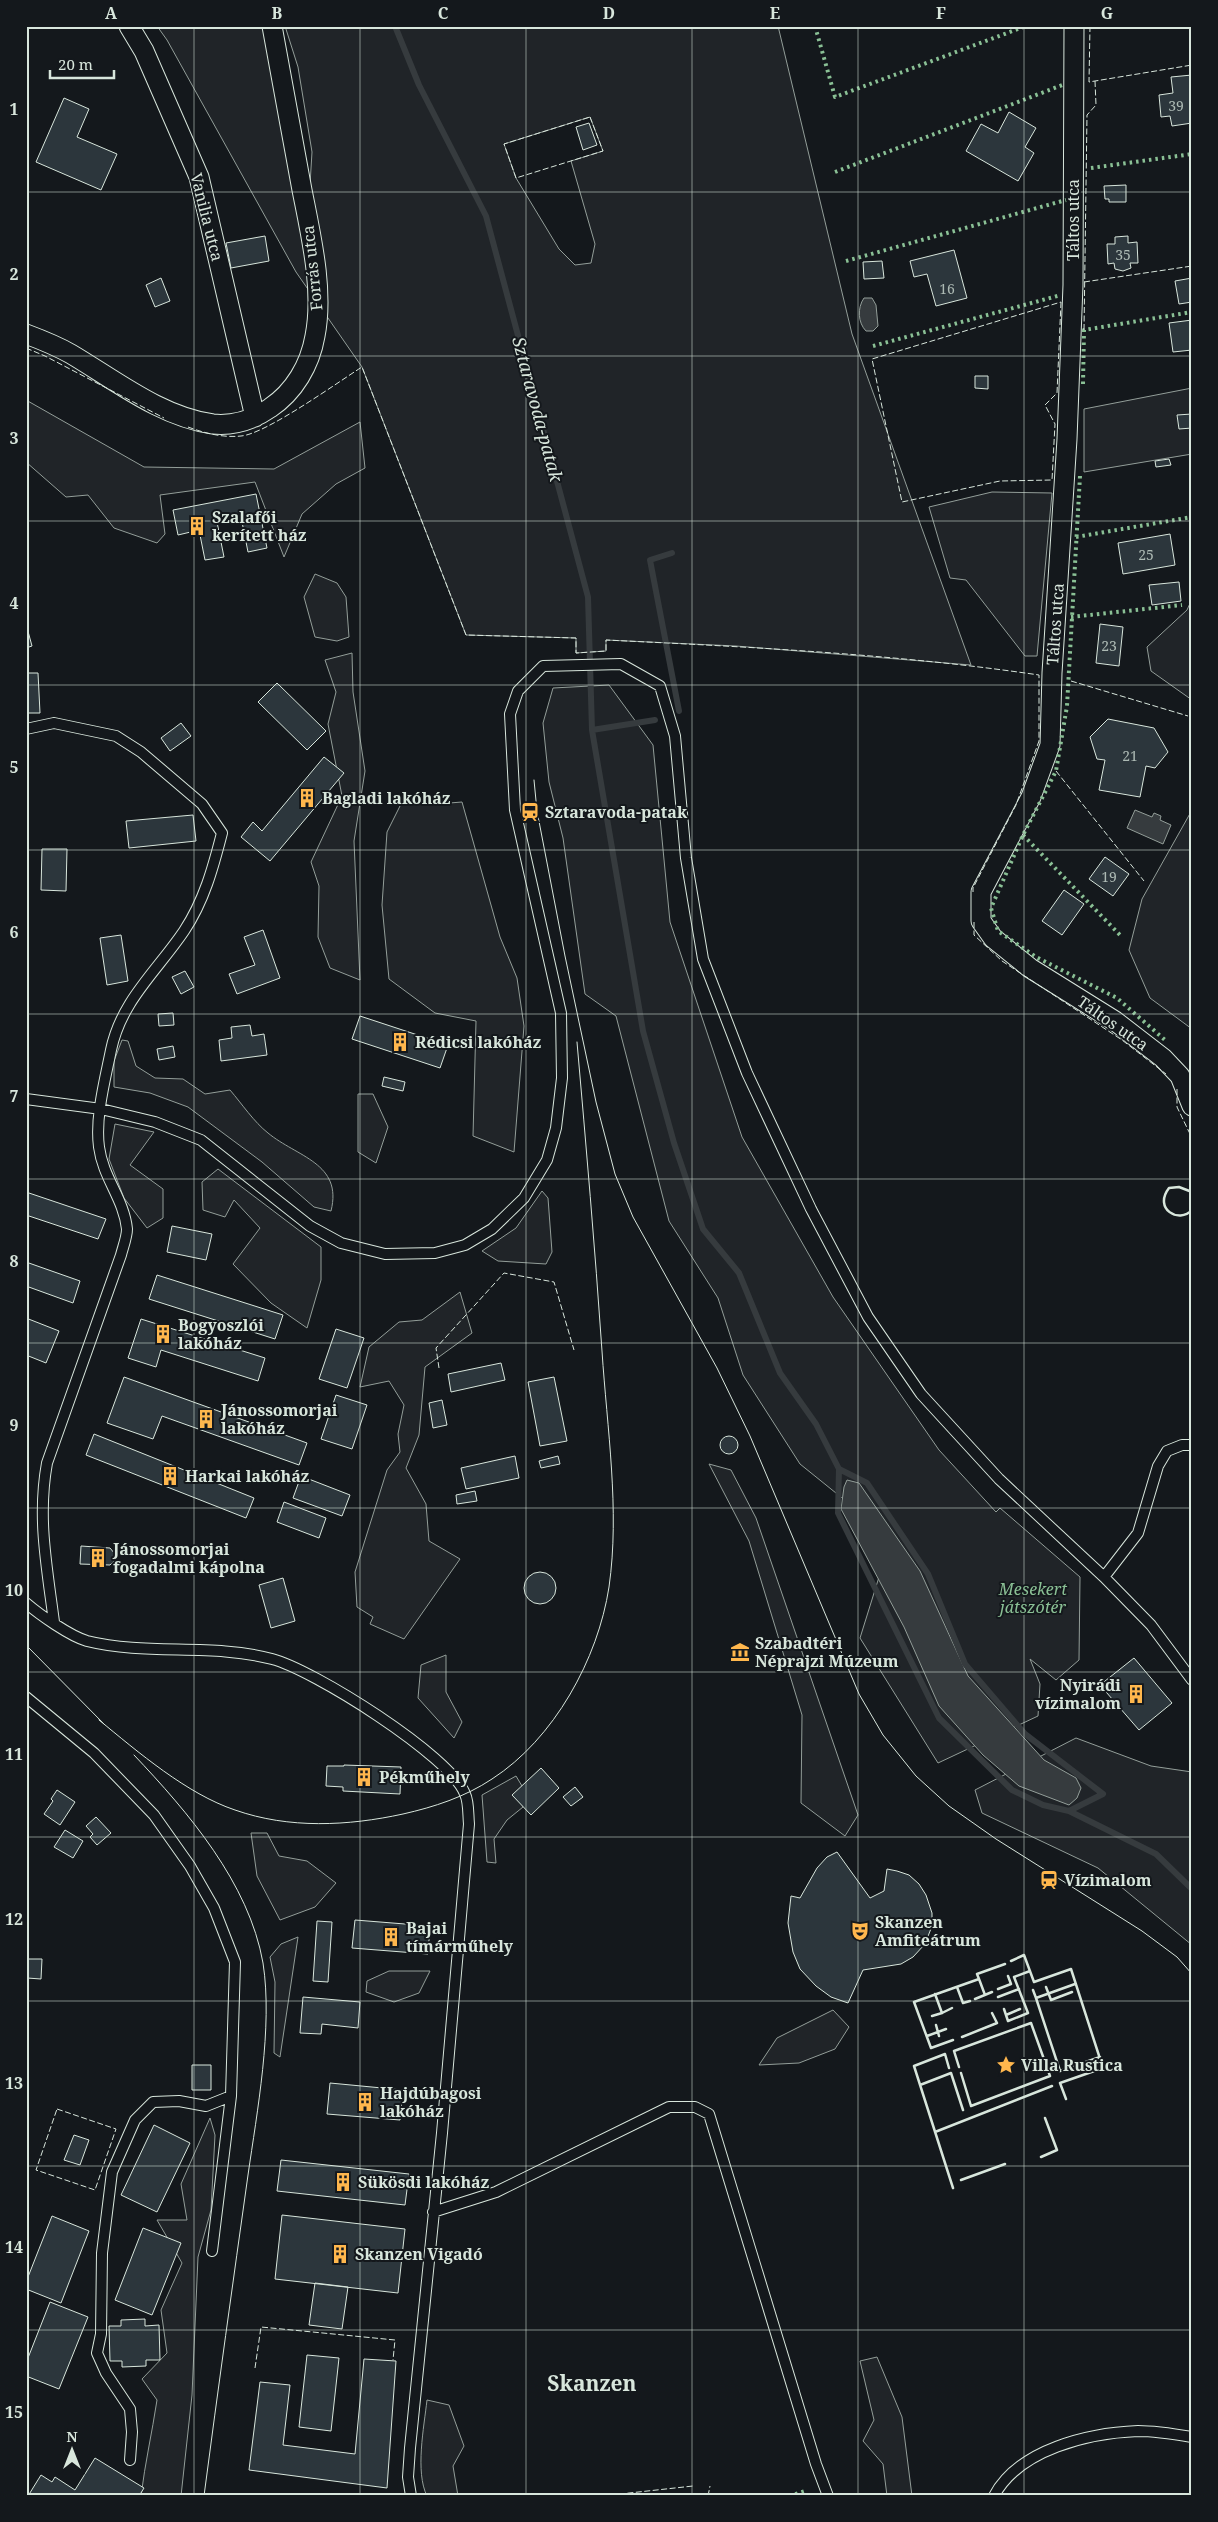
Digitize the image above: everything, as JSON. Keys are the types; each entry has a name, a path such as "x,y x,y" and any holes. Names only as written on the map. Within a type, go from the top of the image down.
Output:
{"street":[{"name":"Vanilia utca","path":"130,26 144,51 199,177 255,417"},
{"name":"Forrás utca","path":"26,334 70,354 172,412 214,424 237,423 255,417 282,398 299,380 313,347 318,315 316,282 308,220 272,26"},
{"name":"Táltos utca","path":"1074,26 1073,285 1067,439 1052,673 1050,745 1031,797 981,892 981,921 993,938 1030,968 1115,1021 1163,1058 1188,1085 1192,1106"}],"lane":[{"path":"26,1099 101,1110 155,1122 200,1140 310,1226 341,1243 385,1254 435,1253 465,1245 492,1230 524,1198 547,1160 556,1128 562,1078 561,1013 515,810 510,714 518,691 543,666 621,664 660,686 675,736 686,858 704,959 747,1073 811,1210 868,1316 921,1394 999,1479 1104,1577 1151,1625 1192,1680"},
{"path":"26,729 54,723 116,736 142,752 202,804 222,833 202,900 184,931 134,995 120,1021 111,1050 101,1110 99,1146 105,1174 122,1204 127,1231 121,1255 48,1463 44,1482 41,1522 54,1622"},
{"path":"1104,1577 1138,1533 1158,1466 1167,1452 1182,1445 1192,1445"},
{"path":"26,1603 86,1640 131,1648 208,1650 272,1659 310,1674 417,1744 456,1780 466,1794 469,1824 410,2448 408,2477 411,2496"},
{"path":"26,1697 94,1753 154,1815 190,1866 214,1908 236,1962 231,2096 212,2251"},
{"path":"130,2460 132,2432 130,2408 106,2373 97,2352 100,2334 102,2253 112,2172 135,2120 153,2102 179,2101 206,2106 231,2096"},
{"path":"433,2212 496,2192 669,2106 695,2107 709,2114 816,2464 828,2496"},
{"path":"994,2496 999,2485 1034,2455 1063,2445 1104,2434 1140,2431 1192,2437"}],"green space":[{"path":"157,26 272,26 308,217 312,152 298,67 285,26 778,26 852,334 971,665 736,646 606,640 606,651 576,653 576,638 466,635 362,367 296,272 167,40","holes":["590,117 603,151 571,161 595,244 591,263 575,265 559,249 516,178 504,144"]},
{"path":"1192,388 1192,454 1084,472 1084,409"},
{"path":"26,400 144,467 274,469 360,422 365,468 336,484 302,514 284,557 255,482 160,495 165,534 157,543 114,528 88,495 66,497 26,462"},
{"path":"992,492 1052,493 1037,656 1025,656 966,580 950,578 929,507"},
{"path":"315,574 337,583 346,597 349,637 337,641 315,637 304,597"},
{"path":"1192,599 1192,700 1151,671 1147,647 1187,610"},
{"path":"352,653 353,692 365,771 354,841 360,980 330,968 318,937 319,886 311,862 342,796 328,724 336,692 325,660"},
{"name":"Mesekert játszótér","path":"609,685 653,745 670,922 742,1137 833,1297 939,1450 996,1512 1000,1508 1080,1577 1079,1660 1056,1680 1030,1659 1040,1684 1038,1716 938,1763 860,1638 884,1561 857,1510 800,1464 743,1375 718,1298 669,1221 616,1016 585,994 563,838 549,782 543,723 553,688"},
{"path":"406,794 437,804 462,802 500,937 517,978 524,1026 514,1152 473,1136 476,1021 435,1013 389,979 382,905 387,832"},
{"path":"1192,810 1192,1029 1150,998 1129,950 1142,899"},
{"path":"122,1040 128,1041 136,1066 155,1078 183,1079 205,1094 230,1090 263,1129 315,1163 324,1172 330,1182 333,1195 331,1211 314,1207 262,1162 188,1107 150,1093 114,1087 114,1061"},
{"path":"358,1094 373,1094 388,1127 376,1163 358,1152"},
{"path":"115,1124 154,1132 130,1165 163,1189 163,1218 147,1228 124,1198 109,1159"},
{"path":"218,1169 321,1247 321,1280 307,1328 271,1303 233,1264 260,1228 234,1200 225,1217 203,1210 202,1182"},
{"path":"542,1191 548,1198 552,1252 546,1264 498,1261 482,1251 516,1228"},
{"path":"460,1292 472,1333 425,1367 419,1435 406,1468 426,1504 429,1541 460,1559 404,1639 370,1624 373,1617 357,1607 355,1572 387,1470 400,1452 398,1434 404,1405 389,1381 360,1387 369,1347 399,1322 422,1320"},
{"path":"709,1464 731,1470 756,1518 858,1815 845,1836 801,1803 802,1715 749,1541"},
{"path":"446,1655 446,1692 462,1722 454,1738 418,1698 421,1665"},
{"path":"1076,1738 1151,1766 1192,1772 1192,1945 1098,1868 982,1813 975,1790"},
{"path":"516,1776 522,1786 523,1807 507,1820 494,1839 496,1863 487,1862 482,1795"},
{"path":"251,1833 267,1833 279,1856 307,1861 336,1883 315,1907 280,1920 257,1876"},
{"path":"298,1937 280,2057 274,2053 275,1982 270,1957 281,1944"},
{"path":"389,1971 430,1971 419,1993 394,2002 366,1992 367,1981"},
{"path":"833,2010 849,2027 835,2049 799,2063 759,2065 777,2038"},
{"path":"210,2118 215,2135 211,2210 198,2257 192,2395 181,2496 141,2496 157,2400 142,2379 167,2353 161,2310 182,2263 157,2220 187,2220 181,2184"},
{"path":"877,2357 902,2417 912,2496 887,2496 883,2464 863,2441 874,2420 860,2361"},
{"path":"427,2400 449,2405 464,2446 453,2466 458,2496 427,2496 423,2486 421,2449"}],"shaded area":[{"path":"864,298 872,298 876,305 878,326 873,331 866,331 861,324 859,311"},
{"path":"1135,810 1152,817 1154,813 1161,816 1160,820 1171,825 1163,844 1127,828"},
{"path":"847,1480 859,1483 920,1571 968,1676 1044,1760 1076,1778 1081,1788 1077,1798 1069,1805 1019,1786 983,1755 939,1706 904,1627 841,1509 844,1487"}],"building":[{"path":"1192,75 1192,123 1172,126 1170,116 1161,117 1159,95 1173,93 1171,77"},
{"path":"64,98 89,109 77,137 117,154 101,190 36,162"},
{"path":"1009,112 1036,128 1025,147 1034,153 1018,181 966,151 981,124 998,133"},
{"path":"589,123 597,145 583,150 576,127"},
{"path":"1126,185 1126,202 1109,202 1109,199 1105,199 1104,186"},
{"path":"265,236 269,261 231,268 226,243"},
{"path":"1128,236 1128,243 1137,242 1138,263 1130,263 1131,268 1123,271 1115,269 1114,263 1108,264 1107,244 1115,244 1115,237"},
{"path":"954,250 967,298 936,306 927,274 914,277 910,261"},
{"path":"882,261 884,278 864,279 863,262"},
{"path":"161,278 170,301 155,307 146,285"},
{"path":"1192,278 1192,302 1179,304 1175,281"},
{"path":"1192,320 1192,350 1173,352 1169,323"},
{"path":"975,376 988,376 988,389 975,388"},
{"path":"1192,414 1192,428 1179,429 1177,415"},
{"path":"1169,459 1171,465 1156,467 1155,461"},
{"name":"Szalafői kerített ház","path":"256,494 267,548 248,552 241,517 217,522 224,557 205,560 199,530 178,535 173,510"},
{"path":"1170,534 1175,565 1123,574 1118,543"},
{"path":"1179,582 1181,601 1152,605 1149,585"},
{"path":"26,624 32,646 26,648"},
{"path":"1100,624 1123,627 1119,666 1096,663"},
{"path":"26,673 38,673 40,713 26,713"},
{"path":"277,683 326,731 307,750 258,702"},
{"path":"1108,719 1154,728 1168,752 1155,768 1146,766 1140,797 1099,790 1105,760 1097,759 1090,737"},
{"path":"181,723 191,736 170,751 161,738"},
{"name":"Bagladi lakóház","path":"324,757 344,773 270,861 241,837 253,822 262,831"},
{"path":"193,815 196,841 129,848 126,821"},
{"path":"42,849 67,849 66,891 41,890"},
{"path":"1105,857 1129,874 1113,896 1089,879"},
{"path":"1064,890 1084,904 1062,935 1042,921"},
{"path":"263,930 280,978 237,994 229,974 255,965 244,937"},
{"path":"121,935 128,981 107,985 100,938"},
{"path":"185,971 194,987 181,994 172,977"},
{"path":"173,1013 174,1025 159,1026 158,1014"},
{"name":"Rédicsi lakóház","path":"360,1016 448,1045 440,1068 352,1039"},
{"path":"250,1025 252,1036 264,1034 267,1055 221,1061 219,1040 232,1038 231,1027"},
{"path":"173,1046 175,1057 159,1060 157,1049"},
{"path":"384,1077 405,1082 403,1091 382,1086"},
{"path":"26,1192 106,1219 98,1239 26,1215"},
{"path":"172,1226 212,1234 206,1260 167,1252"},
{"path":"26,1262 80,1281 73,1303 26,1286"},
{"path":"157,1275 283,1315 275,1339 149,1299"},
{"path":"26,1318 59,1331 46,1363 26,1355"},
{"name":"Bogyoszlói lakóház","path":"141,1319 265,1358 258,1381 161,1350 156,1367 128,1358"},
{"path":"336,1329 364,1338 347,1388 319,1379"},
{"path":"501,1363 505,1380 451,1392 448,1374"},
{"name":"Jánossomorjai lakóház","path":"124,1377 307,1443 299,1465 162,1416 153,1439 107,1423"},
{"path":"554,1377 567,1441 540,1446 528,1382"},
{"path":"336,1395 367,1405 352,1449 321,1439"},
{"path":"442,1400 447,1425 433,1428 429,1403"},
{"name":"Harkai lakóház","path":"94,1434 254,1498 246,1518 86,1455"},
{"path":"725,1436 733,1436 738,1441 736,1452 725,1454 720,1449 720,1441"},
{"path":"515,1456 519,1478 466,1489 461,1468"},
{"path":"558,1456 560,1464 541,1468 539,1461"},
{"path":"301,1476 350,1495 342,1516 293,1498"},
{"path":"475,1491 477,1501 457,1504 456,1495"},
{"path":"284,1502 326,1518 319,1538 277,1522"},
{"name":"Jánossomorjai fogadalmi kápolna","path":"81,1546 110,1548 115,1554 114,1561 110,1565 80,1564"},
{"path":"540,1572 546,1573 551,1577 555,1582 555,1594 551,1599 546,1603 540,1604 534,1603 529,1599 525,1594 524,1588 525,1582 529,1577 534,1573"},
{"path":"283,1578 295,1621 271,1628 259,1585"},
{"name":"Nyirádi vízimalom","path":"1134,1658 1172,1703 1139,1730 1100,1685"},
{"name":"Pékműhely","path":"327,1766 401,1767 400,1794 343,1791 343,1787 326,1786"},
{"path":"541,1768 559,1788 531,1815 512,1795"},
{"path":"575,1787 583,1797 571,1806 563,1797"},
{"path":"57,1790 75,1802 60,1825 44,1814 53,1801 51,1799"},
{"path":"96,1817 111,1833 97,1845 90,1837 93,1834 86,1826"},
{"path":"65,1830 83,1841 73,1858 54,1847"},
{"name":"Skanzen Amfiteátrum","path":"837,1852 870,1898 884,1891 887,1869 897,1871 909,1875 919,1884 926,1895 932,1913 932,1926 925,1944 913,1957 901,1964 863,1970 848,2003 831,1997 816,1986 800,1969 793,1952 788,1923 791,1896 800,1898 817,1868 827,1857"},
{"name":"Bajai tímárműhely","path":"355,1920 430,1926 428,1954 352,1948"},
{"path":"317,1921 332,1922 328,1982 313,1981"},
{"path":"28,1959 42,1959 41,1979 27,1978"},
{"path":"303,1997 360,2002 358,2028 322,2024 321,2034 300,2033"},
{"path":"192,2065 211,2065 211,2090 192,2090"},
{"name":"Hajdúbagosi lakóház","path":"330,2083 403,2090 400,2120 327,2114"},
{"path":"154,2125 190,2143 157,2212 121,2195"},
{"path":"74,2135 89,2140 80,2165 64,2160"},
{"name":"Sükösdi lakóház","path":"281,2160 409,2174 405,2205 277,2191"},
{"name":"Skanzen Vigadó","path":"282,2215 405,2229 398,2293 275,2279"},
{"path":"52,2216 89,2231 61,2303 26,2289 26,2282"},
{"path":"143,2228 181,2243 152,2315 115,2300"},
{"path":"315,2283 348,2287 342,2329 309,2325"},
{"path":"50,2302 88,2317 59,2389 26,2376 26,2363"},
{"path":"145,2319 145,2326 159,2325 160,2360 146,2360 146,2366 122,2367 122,2361 110,2361 109,2326 121,2326 121,2320"},
{"path":"307,2355 339,2358 331,2431 299,2427"},
{"path":"364,2359 396,2361 387,2488 249,2470 260,2382 290,2385 283,2445 355,2454"},
{"path":"95,2458 144,2488 139,2496 28,2496 41,2475 52,2482 55,2477 75,2490"}],"waterway":[{"name":"Sztaravoda-patak","path":"395,26 419,85 486,216 588,597 592,730 643,1031 674,1143 703,1229 739,1273 780,1373 816,1424 839,1469 867,1483 928,1574 965,1664 1025,1734 1103,1794 1069,1811 1156,1854 1192,1889"},
{"path":"672,553 650,560 679,711"},
{"path":"592,730 655,720"},
{"path":"839,1469 838,1513 939,1718 1012,1790 1043,1805 1069,1811"}],"tram line":[{"path":"534,780 537,811 565,956 596,1102 615,1174 633,1217 717,1368 750,1436 859,1694 883,1735 916,1776 949,1806 996,1839 1142,1931 1177,1957 1192,1974"},
{"path":"99,1720 181,1783 217,1803 255,1816 297,1823 319,1824 382,1818 449,1801 482,1785 514,1762 535,1742 553,1720 570,1695 595,1642 609,1587 612,1558 613,1499 609,1439 577,1042"},
{"path":"26,1645 104,1724"},
{"path":"134,1755 195,1825 214,1850 230,1877 245,1905 256,1933 263,1963 266,1988 263,2069 204,2496"}],"hedge":[{"path":"815,26 835,97 1026,26"},
{"path":"835,172 1065,84"},
{"path":"1091,168 1192,154"},
{"path":"846,261 1066,200"},
{"path":"873,346 1061,295"},
{"path":"1083,384 1084,330 1192,312"},
{"path":"1080,476 1067,706 1056,771 1023,835 991,908 998,931 1036,957 1117,998 1165,1040"},
{"path":"1076,537 1192,517"},
{"path":"1071,617 1182,605"},
{"path":"1023,835 1120,935"},
{"path":"789,2496 805,2491 806,2496"}],"fence":[{"path":"1090,26 1089,82 1192,65"},
{"path":"1084,330 1087,115 1096,105 1095,81"},
{"path":"590,117 603,151 516,178 504,144 590,117"},
{"path":"1084,282 1192,266"},
{"path":"1061,302 1057,393 1045,405 1055,424 1052,480 1000,481 902,502 872,359 1061,302"},
{"path":"26,348 164,418"},
{"path":"188,427 221,436 241,436 252,433 284,417 362,367 466,635 576,638 576,653 606,651 606,640 877,657 1039,675 1039,741 1016,805 973,888 973,892"},
{"path":"1071,681 1188,716"},
{"path":"1056,771 1144,881"},
{"path":"974,922 974,935 1002,961 1122,1040 1166,1074"},
{"path":"1177,1089 1177,1107 1192,1138"},
{"path":"439,1368 436,1348 504,1273 554,1282 574,1350"},
{"path":"57,2109 116,2129 95,2190 36,2170 57,2109"},
{"path":"255,2368 261,2327 395,2340 393,2360"},
{"path":"602,2496 693,2486"},
{"path":"708,2496 710,2486"}],"wall":[{"path":"1192,1192 1179,1187 1169,1188 1164,1202 1166,1208 1175,1215 1187,1214 1192,1210"},
{"path":"1011,1961 1024,1955 1034,1982 1071,1969 1103,2068 1060,2083 1066,2099"},
{"path":"953,2040 931,2048 914,2002 979,1979 977,1974 1005,1964"},
{"path":"1004,2009 1008,2021 1028,2013 1014,1977 1030,1971"},
{"path":"998,1989 1011,1984 1008,1976"},
{"path":"979,1979 985,1995"},
{"path":"1075,1984 1036,1998 1060,2071 1100,2057"},
{"path":"957,1987 963,2003 970,2001"},
{"path":"1046,1987 1051,2000 1072,1992"},
{"path":"998,1997 1019,1989"},
{"path":"1033,1990 1036,1998"},
{"path":"975,1999 992,1992"},
{"path":"935,1994 942,2013 952,2008"},
{"path":"1006,2015 1020,2009"},
{"path":"932,2016 942,2013"},
{"path":"962,2037 997,2023 992,2013"},
{"path":"959,2067 954,2051 1031,2023 1050,2076 971,2106 961,2073"},
{"path":"936,2025 939,2036"},
{"path":"927,2036 946,2029"},
{"path":"949,2068 945,2054 914,2066 953,2188"},
{"path":"920,2085 951,2073 963,2110"},
{"path":"935,2132 1052,2086"},
{"path":"1041,2157 1057,2150 1045,2118"},
{"path":"961,2180 1005,2164"}],"place":[{"name":"Szalafői kerített ház","path":"197,526"},
{"name":"Bagladi lakóház","path":"307,798"},
{"name":"Sztaravoda-patak","path":"530,812"},
{"name":"Rédicsi lakóház","path":"400,1042"},
{"name":"Bogyoszlói lakóház","path":"163,1334"},
{"name":"Jánossomorjai lakóház","path":"206,1419"},
{"name":"Harkai lakóház","path":"170,1476"},
{"name":"Jánossomorjai fogadalmi kápolna","path":"98,1558"},
{"name":"Szabadtéri Néprajzi Múzeum","path":"740,1652"},
{"name":"Nyirádi vízimalom","path":"1136,1694"},
{"name":"Pékműhely","path":"364,1777"},
{"name":"Vízimalom","path":"1049,1880"},
{"name":"Skanzen Amfiteátrum","path":"860,1931"},
{"name":"Bajai tímárműhely","path":"391,1937"},
{"name":"Villa Rustica","path":"1006,2065"},
{"name":"Hajdúbagosi lakóház","path":"365,2102"},
{"name":"Sükösdi lakóház","path":"343,2182"},
{"name":"Skanzen Vigadó","path":"340,2254"}],"district":[{"name":"Skanzen","path":"592,2383"}]}
